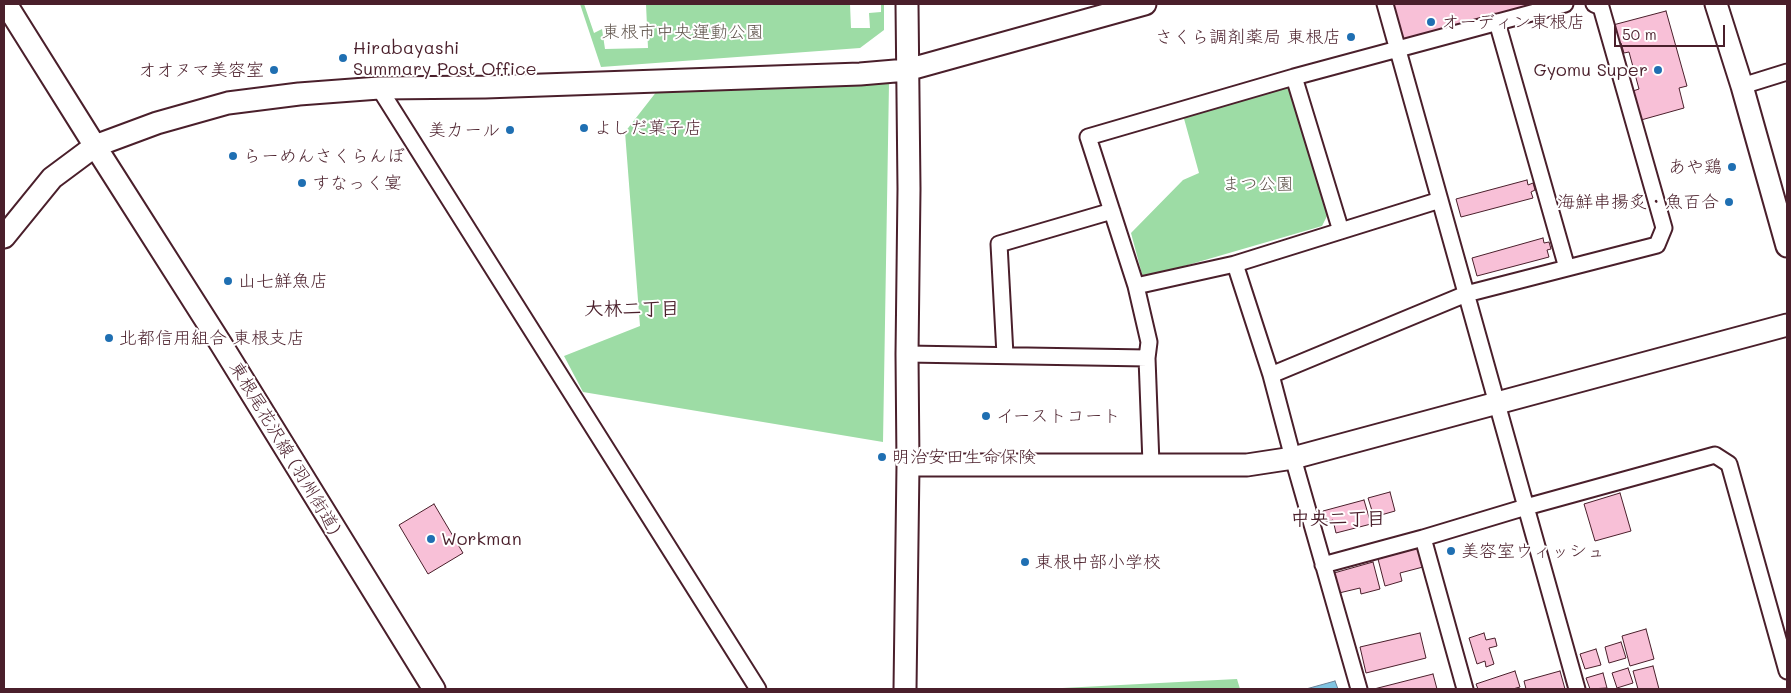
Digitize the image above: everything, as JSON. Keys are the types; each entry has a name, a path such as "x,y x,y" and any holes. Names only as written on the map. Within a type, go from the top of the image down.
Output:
{"street":[{"name":"東根尾花沢線 (羽州街道)","path":"6,4 221,344 434,689"},
{"path":"905,689 909,189 907,4"},
{"path":"4,237 52,178 95,146 157,123 228,103 299,94 379,88 485,87 907,70 1145,4"},
{"path":"1385,4 1577,689"},
{"path":"1151,464 1147,358 1149,342 1136,286 1088,137 1294,78 1565,4"},
{"path":"1271,375 1466,294 1657,245 1664,228 1601,8 1594,4"},
{"path":"1716,4 1742,86 1787,246"},
{"path":"1497,22 1567,268"},
{"path":"1742,86 1787,72"},
{"path":"1294,78 1342,231"},
{"path":"379,88 758,689"},
{"path":"1136,286 1235,264 1440,200"},
{"path":"1005,356 998,244 1112,211"},
{"path":"1235,264 1271,375 1359,689"},
{"path":"908,466 1247,465 1293,458 1787,325"},
{"path":"907,354 1147,358"},
{"path":"1323,565 1715,455 1729,464 1787,671"},
{"path":"1423,538 1465,689"}],"green space":[{"name":"東根市中央運動公園","path":"580,4 584,4 594,33 602,29 605,49 648,48 646,4 850,4 851,28 870,28 869,13 881,12 881,4 884,4 884,30 860,48 601,67"},
{"path":"889,83 883,442 583,392 564,356 640,326 625,132 657,91"},
{"name":"まつ公園","path":"1289,84 1328,214 1322,226 1143,278 1131,233 1183,180 1199,173 1183,115"},
{"path":"1237,679 1240,689 1043,689"}],"water":[{"path":"1335,681 1338,689 1306,689"}],"building":[{"name":"オーディン東根店","path":"1391,4 1531,4 1532,5 1401,40"},
{"name":"Gyomu Super","path":"1666,11 1687,86 1679,88 1684,108 1641,120 1633,91 1639,89 1629,52 1624,53 1621,43 1618,44 1613,25"},
{"path":"1527,180 1528,185 1533,183 1535,190 1531,192 1533,198 1461,217 1456,199"},
{"path":"1543,238 1544,243 1549,242 1551,249 1547,250 1549,257 1477,276 1472,258"},
{"path":"1390,492 1395,511 1374,517 1368,498"},
{"path":"1620,493 1631,531 1595,541 1584,504"},
{"path":"1364,500 1371,524 1336,533 1333,520 1326,522 1323,511"},
{"name":"Workman","path":"434,504 463,553 428,574 399,525"},
{"path":"1418,548 1423,567 1400,573 1402,581 1385,586 1378,559"},
{"path":"1373,562 1380,589 1361,594 1360,588 1339,593 1334,573"},
{"path":"1646,629 1654,659 1630,666 1622,636"},
{"path":"1420,633 1426,658 1366,673 1360,647"},
{"path":"1484,633 1486,640 1495,638 1497,646 1489,648 1494,664 1486,667 1485,661 1477,664 1469,638"},
{"path":"1621,642 1626,658 1609,663 1605,647"},
{"path":"1596,649 1601,665 1585,669 1580,654"},
{"path":"1653,666 1659,689 1638,689 1633,671"},
{"path":"1628,668 1633,683 1617,688 1612,673"},
{"path":"1515,671 1520,687 1513,689 1478,689 1476,684"},
{"path":"1560,671 1565,689 1526,689 1524,681"},
{"path":"1603,673 1607,688 1590,689 1586,678"},
{"path":"1433,674 1437,689 1374,689"}],"place":[{"name":"オーディン東根店","path":"1431,22"},
{"name":"さくら調剤薬局 東根店","path":"1351,37"},
{"name":"Hirabayashi Summary Post Office","path":"343,58"},
{"name":"オオヌマ美容室","path":"274,70"},
{"name":"Gyomu Super","path":"1658,70"},
{"name":"よしだ菓子店","path":"584,128"},
{"name":"美カール","path":"510,130"},
{"name":"らーめんさくらんぼ","path":"233,156"},
{"name":"あや鶏","path":"1732,167"},
{"name":"すなっく宴","path":"302,183"},
{"name":"海鮮串揚炙・魚百合","path":"1729,202"},
{"name":"山七鮮魚店","path":"228,281"},
{"name":"北都信用組合 東根支店","path":"109,338"},
{"name":"イーストコート","path":"986,416"},
{"name":"明治安田生命保険","path":"882,457"},
{"name":"Workman","path":"431,539"},
{"name":"美容室ウィッシュ","path":"1451,551"},
{"name":"東根中部小学校","path":"1025,562"}],"district":[{"name":"大林二丁目","path":"632,309"},
{"name":"中央二丁目","path":"1338,519"}]}
